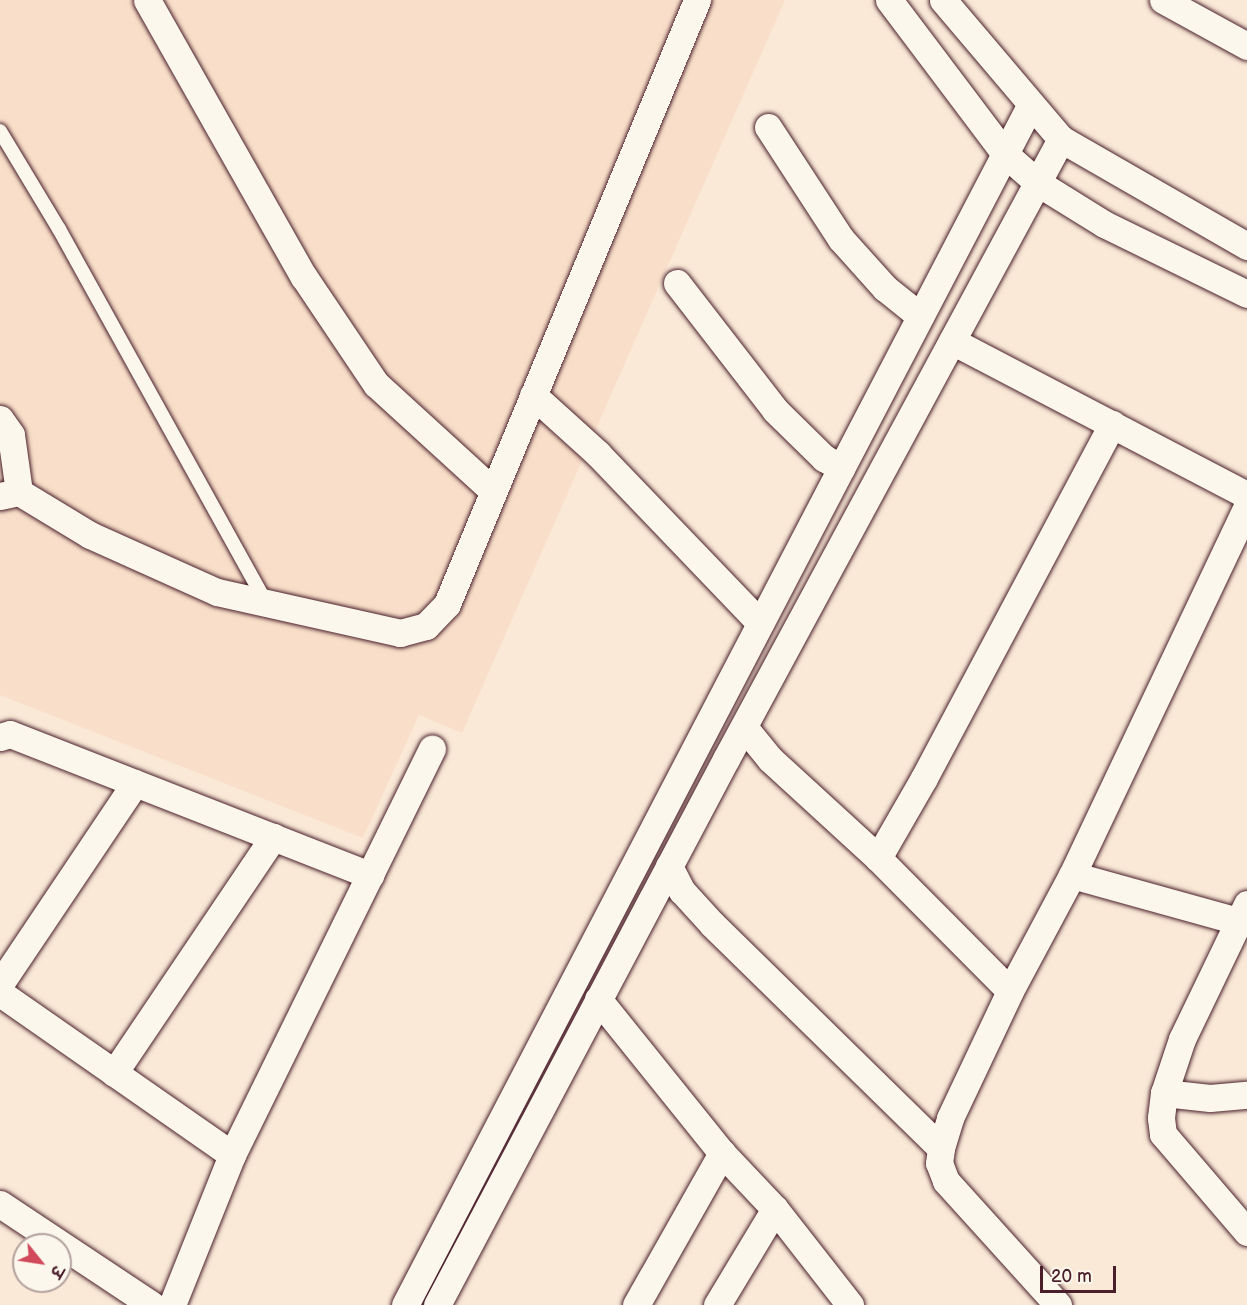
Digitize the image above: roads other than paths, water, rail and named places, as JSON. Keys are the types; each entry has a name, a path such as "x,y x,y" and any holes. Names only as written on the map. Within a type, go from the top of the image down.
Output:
{"street":[{"path":"147,0 304,277 376,384 493,490"},
{"path":"0,418 11,435 10,494 90,535 217,592 400,633 426,626 447,604 697,0"},
{"path":"888,0 1005,154 1038,183 1104,224 1247,294"},
{"path":"943,0 1061,139 1247,246"},
{"path":"1163,0 1247,46"},
{"path":"405,1305 1031,104"},
{"path":"768,127 841,239 885,288 920,316"},
{"path":"437,1305 669,866 1061,139"},
{"path":"677,283 775,410 824,458 841,468"},
{"path":"952,341 1247,495"},
{"path":"533,395 598,454 760,623"},
{"path":"878,858 924,778 1112,424"},
{"path":"1058,1305 946,1182 939,1163 941,1148 950,1118 1010,991 1072,874 1247,507"},
{"path":"744,727 770,759 800,789 878,858 1010,991"},
{"path":"0,737 10,734 370,874"},
{"path":"172,1305 232,1155 432,748"},
{"path":"0,984 135,783"},
{"path":"114,1073 273,837"},
{"path":"669,866 682,891 712,924 941,1148"},
{"path":"1072,874 1244,915 1182,1039 1164,1093 1161,1118 1163,1134 1247,1232"},
{"path":"0,993 232,1155"},
{"path":"598,999 722,1153 775,1209 850,1305"},
{"path":"1164,1093 1210,1098 1247,1095"},
{"path":"636,1305 722,1153"},
{"path":"717,1305 775,1209"},
{"path":"2,1210 152,1305"}],"lane":[{"path":"0,131 59,229 267,603"}]}
